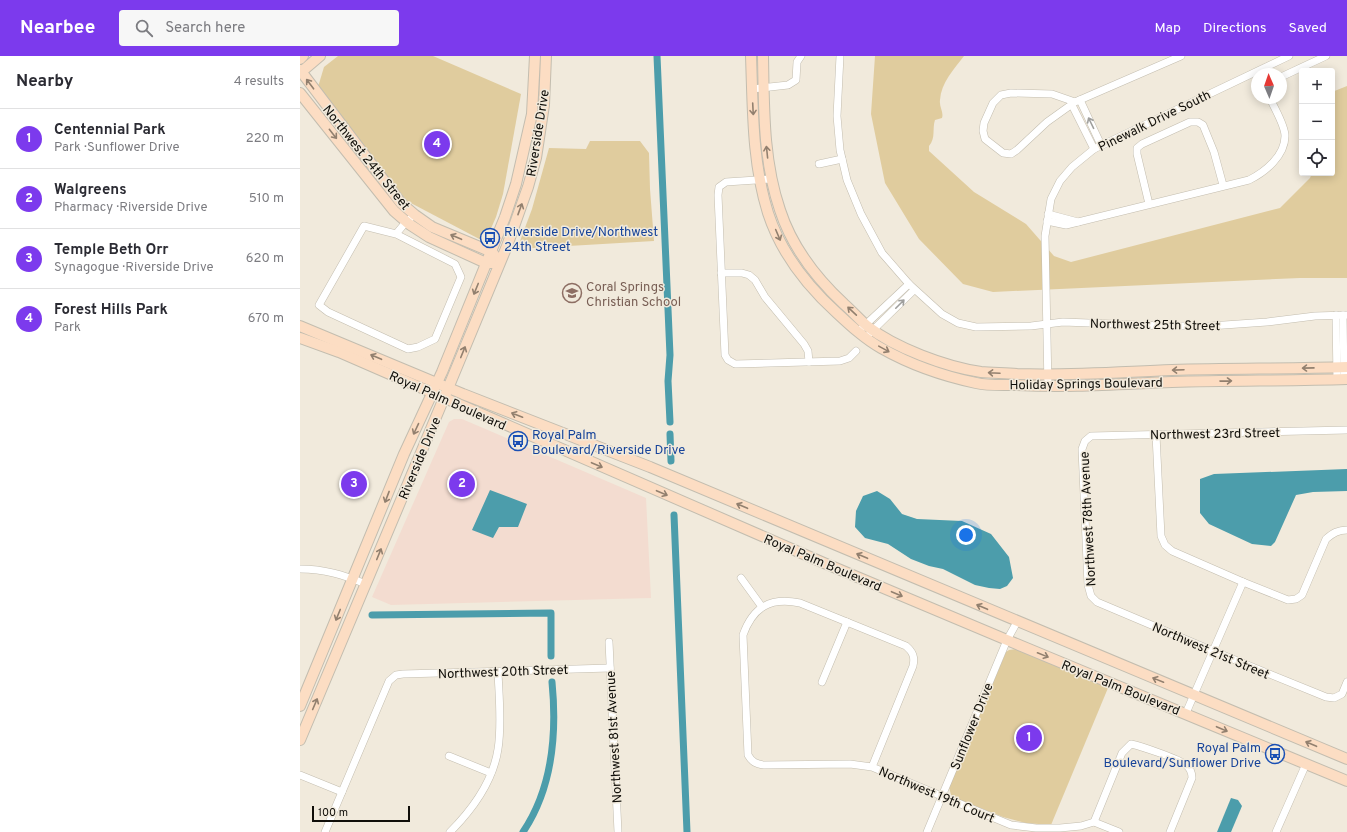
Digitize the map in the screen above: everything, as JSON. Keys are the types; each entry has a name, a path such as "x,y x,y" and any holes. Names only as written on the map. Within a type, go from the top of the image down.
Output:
{"street":[{"path":"300,72 320,56"},
{"name":"Riverside Drive","path":"300,706 404,454 433,393 486,263 492,252 516,184 526,144 533,103 535,56"},
{"name":"Riverside Drive","path":"300,740 449,388 500,263 528,187 536,158 544,105 546,56"},
{"name":"Holiday Springs Boulevard","path":"751,56 755,153 759,180 769,214 780,241 794,265 827,304 862,335 880,348 907,362 941,374 979,384 1048,387 1180,382 1343,379"},
{"name":"Holiday Springs Boulevard","path":"763,56 767,152 771,179 780,211 790,236 803,259 835,296 870,327 912,351 945,363 980,372 1047,375 1180,370 1342,368"},
{"path":"752,88 788,85 796,80 797,62 801,56"},
{"name":"Northwest 25th Street","path":"840,56 837,116 840,150 847,180 861,214 882,253 911,287 942,314 958,323 976,327 1063,322 1210,326 1342,315 1343,379"},
{"path":"1101,145 1076,102 1052,94 1010,93 1001,95 994,103 984,123 983,131 985,139 1003,153 1011,154 1047,122 1076,102 1181,56"},
{"name":"Pinewalk Drive South","path":"1048,387 1045,236 1051,198 1060,181 1072,167 1101,145 1289,56"},
{"path":"1287,74 1326,56"},
{"name":"Northwest 24th Street","path":"300,72 401,203 432,227 492,252"},
{"name":"Northwest 24th Street","path":"300,93 394,211 406,222 429,237 486,263 500,263"},
{"path":"1076,102 1094,149"},
{"path":"1048,218 1066,226 1223,185 1249,180 1257,176 1270,165 1280,152 1285,135 1273,104"},
{"name":"Pinewalk Drive South","path":"1149,204 1137,154 1137,148 1142,144 1190,122 1198,122 1202,125 1214,152 1223,185"},
{"path":"819,164 842,159"},
{"path":"771,179 726,182 720,187 718,195 725,355 728,360 735,364 810,362 840,361 849,358 856,351"},
{"path":"396,234 406,222 415,215"},
{"path":"364,226 396,234 454,264 461,277 435,339 418,347 408,349 328,312 319,305 364,226"},
{"path":"492,252 500,263"},
{"path":"721,274 742,273 749,275 755,280 768,301 804,344 808,351 810,362"},
{"path":"862,335 911,287"},
{"name":"Royal Palm Boulevard","path":"300,326 449,388 650,468 1347,759"},
{"name":"Royal Palm Boulevard","path":"300,338 339,352 817,560 1347,781"},
{"name":"Northwest 23rd Street","path":"1085,441 1091,436 1347,430"},
{"path":"1156,435 1160,536 1165,545 1172,551 1288,600 1296,600 1302,595 1326,539 1332,533 1339,530 1347,530"},
{"name":"Northwest 78th Avenue","path":"1085,441 1082,449 1088,585 1091,596"},
{"path":"300,569 316,569 330,572 366,584"},
{"path":"741,578 762,607 777,601 800,602 906,646 913,654 913,666 872,767"},
{"path":"1186,714 1243,582"},
{"name":"Northwest 21st Street","path":"1091,596 1097,602 1326,697 1334,698 1342,694 1347,682"},
{"name":"Northwest 19th Court","path":"762,607 754,614 746,626 743,635 748,755 751,761 764,765 850,764 872,767 1011,825 1036,828 1060,828 1081,826 1094,822"},
{"path":"822,682 847,622"},
{"name":"Sunflower Drive","path":"927,832 1007,640 1018,622"},
{"name":"Northwest 81st Avenue","path":"609,642 618,832"},
{"name":"Northwest 20th Street","path":"342,792 388,681 396,675 610,668"},
{"path":"450,832 474,806 491,773 498,748 498,672"},
{"path":"1119,832 1094,822 1122,753 1131,744 1141,746 1186,764 1191,771 1192,778 1170,832"},
{"path":"449,756 491,773"},
{"path":"1276,832 1306,764"},
{"path":"300,775 342,792 325,832"},
{"path":"1008,832 1011,825"}],"shaded area":[{"path":"338,56 433,56 521,94 503,194 496,217 485,242 407,201 318,87 324,67"},
{"path":"875,56 964,56 945,82 940,103 942,118 935,120 933,137 929,146 929,151 974,192 1026,224 1054,256 1071,262 1280,208 1311,176 1335,176 1335,91 1347,86 1347,278 1300,278 993,292 963,284 919,239 885,183 871,114"},
{"path":"590,141 640,141 649,153 654,241 517,249 532,209 549,148 586,149"},
{"path":"454,419 462,419 646,498 651,598 391,605 372,597 449,422"},
{"path":"1016,649 1108,688 1051,825 1026,823 1003,817 955,798 951,795 949,787 1006,652"}],"water":[{"path":"1347,469 1347,491 1313,492 1296,495 1275,542 1271,546 1252,544 1209,524 1200,513 1200,479 1214,474"},
{"path":"490,490 527,504 518,527 499,527 493,538 472,530"},
{"path":"877,491 890,499 902,514 917,519 962,521 991,534 1009,557 1013,578 1007,586 1000,589 975,585 943,569 929,566 911,559 888,544 865,538 855,527 856,511 863,496"},
{"path":"1231,798 1238,800 1242,806 1231,832 1217,832"}],"waterway":[{"path":"657,56 670,355 668,381 670,422"},
{"path":"670,434 671,461"},
{"path":"674,515 687,832"},
{"path":"372,615 551,613 551,656"},
{"path":"523,832 533,815 540,798 550,760 554,721 552,682"}],"place":[{"name":"Forest Hills Park","path":"437,144"},
{"name":"Riverside Drive/Northwest 24th Street","path":"490,238"},
{"name":"Coral Springs Christian School","path":"572,293"},
{"name":"Royal Palm Boulevard/Riverside Drive","path":"518,441"},
{"name":"Temple Beth Orr","path":"354,484"},
{"name":"Walgreens","path":"462,484"},
{"name":"Centennial Park","path":"1029,738"},
{"name":"Royal Palm Boulevard/Sunflower Drive","path":"1275,754"}]}
